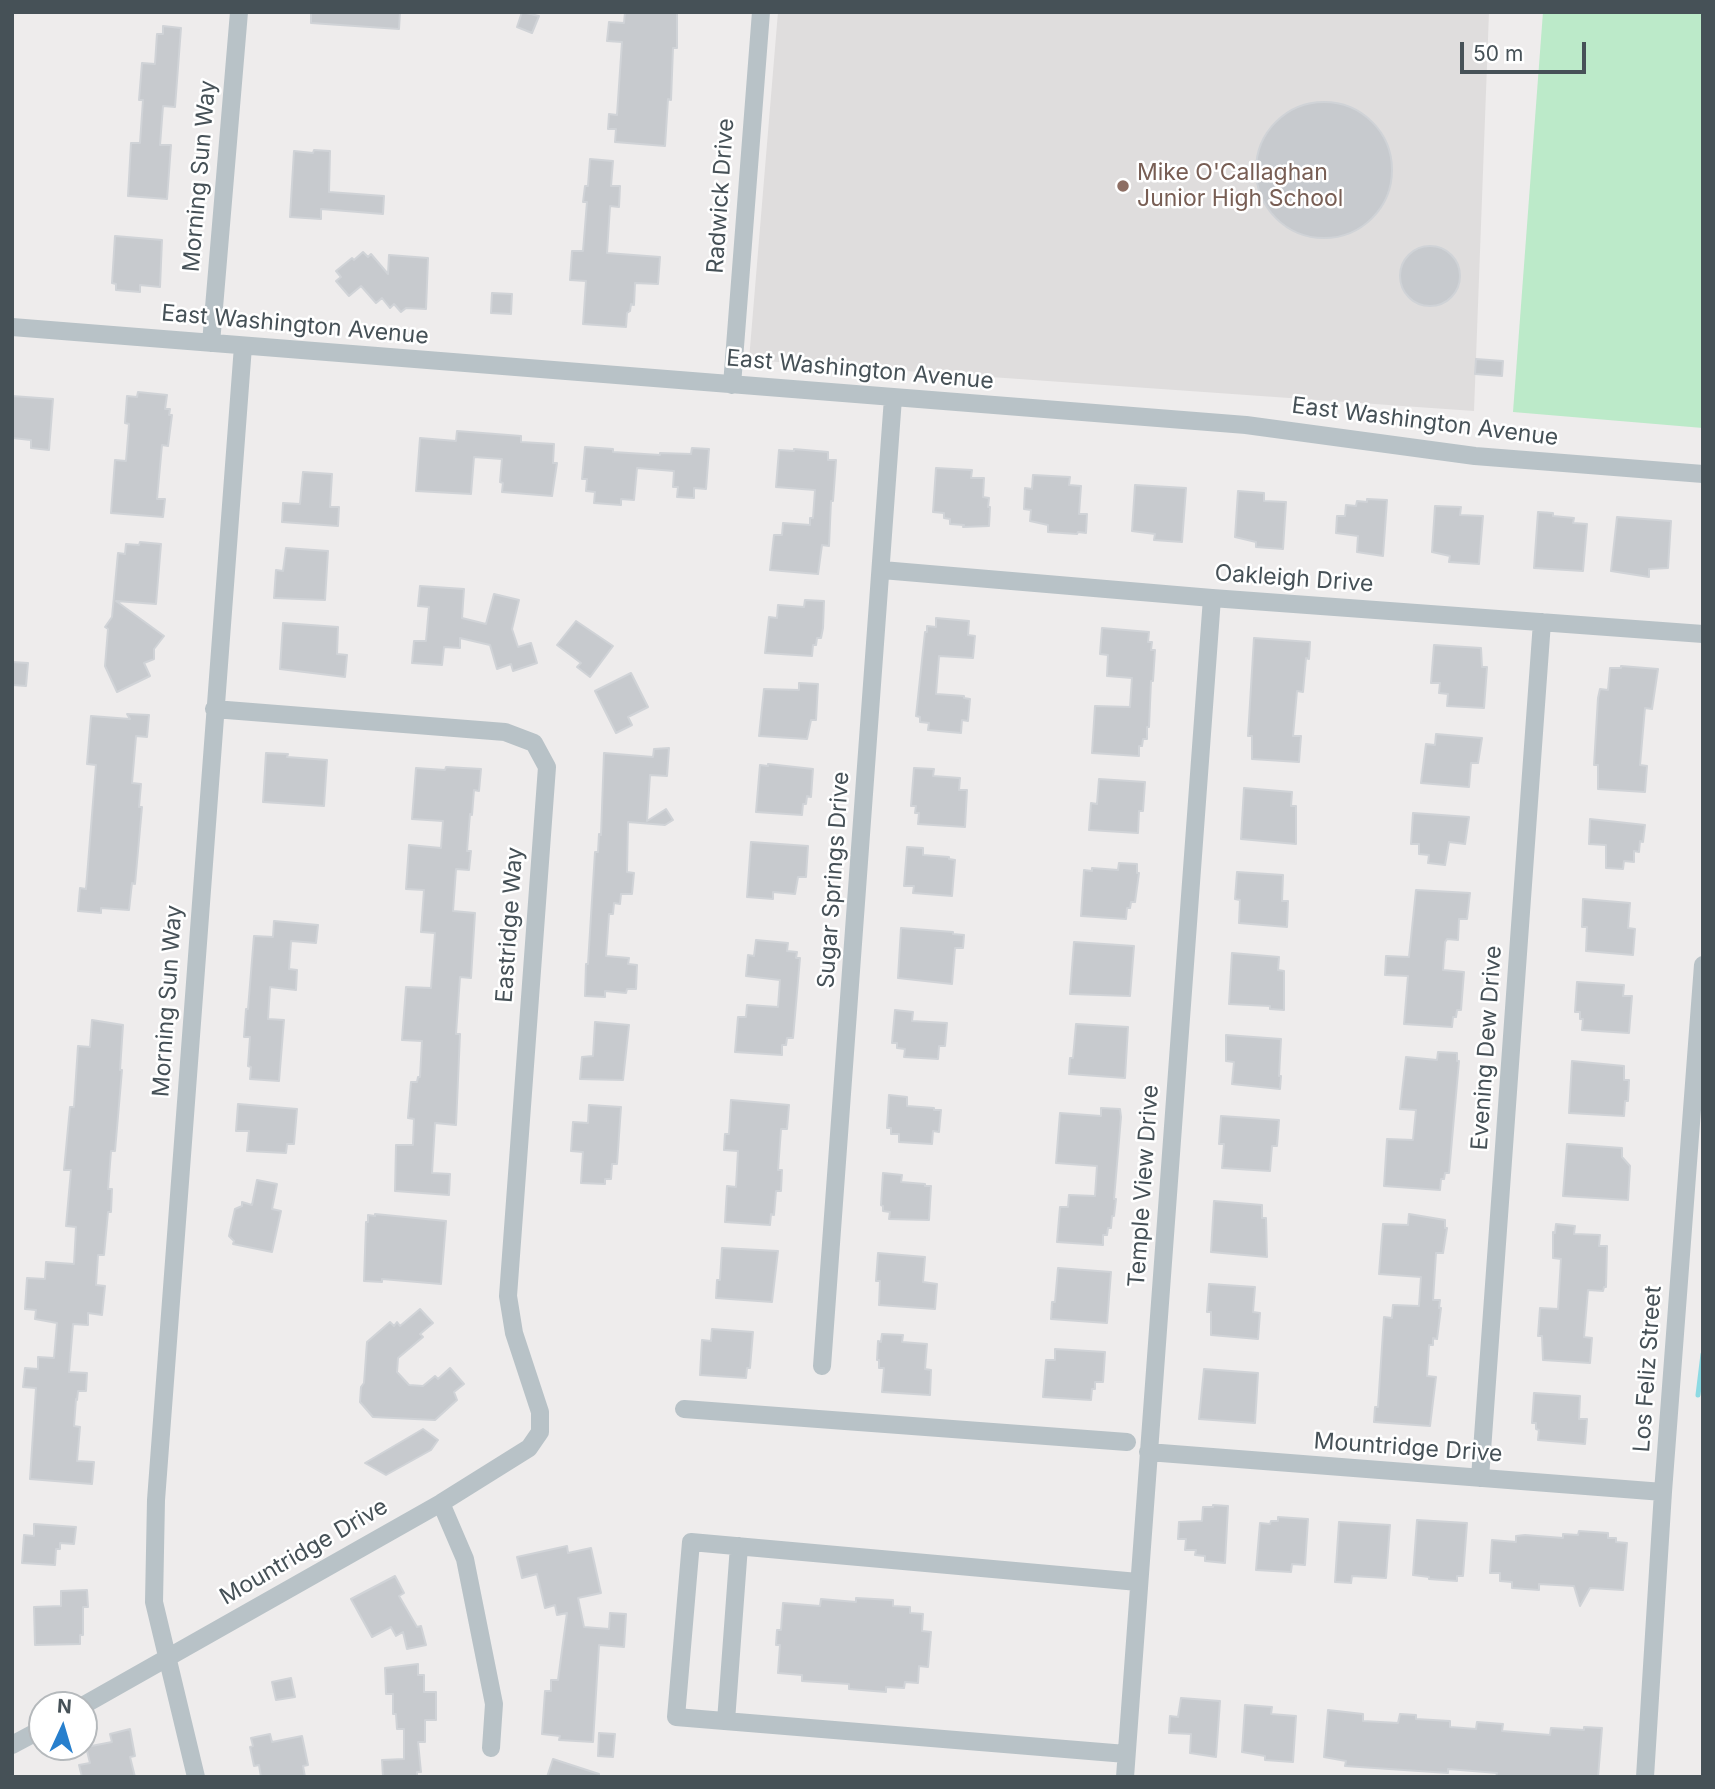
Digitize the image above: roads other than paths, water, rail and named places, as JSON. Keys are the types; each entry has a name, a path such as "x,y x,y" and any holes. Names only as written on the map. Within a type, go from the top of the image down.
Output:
{"street":[{"name":"Morning Sun Way","path":"211,343 239,12"},
{"name":"Radwick Drive","path":"732,385 761,12"},
{"name":"East Washington Avenue","path":"12,327 1246,425 1475,456 1703,474"},
{"name":"Morning Sun Way","path":"196,1777 154,1602 156,1500 243,346"},
{"name":"Sugar Springs Drive","path":"821,1366 893,398"},
{"name":"Oakleigh Drive","path":"881,570 1212,598 1703,634"},
{"name":"Temple View Drive","path":"1125,1777 1212,598"},
{"name":"Evening Dew Drive","path":"1480,1478 1542,622"},
{"name":"Eastridge Way","path":"214,709 505,732 534,743 547,767 508,1296 514,1333 540,1412 540,1432"},
{"name":"Los Feliz Street","path":"1644,1777 1703,965"},
{"path":"684,1409 1127,1442"},
{"name":"Mountridge Drive","path":"98,1697 441,1503 529,1448 540,1432"},
{"name":"Mountridge Drive","path":"1149,1452 1663,1492"},
{"path":"441,1503 465,1559 494,1704 491,1748"},
{"path":"1126,1754 676,1717 691,1542 1138,1582"},
{"path":"726,1721 739,1546"},
{"path":"12,1745 28,1736"}],"waterway":[{"path":"1698,1395 1703,1354"}],"place":[{"name":"Mike O'Callaghan Junior High School","path":"1123,186"}]}
